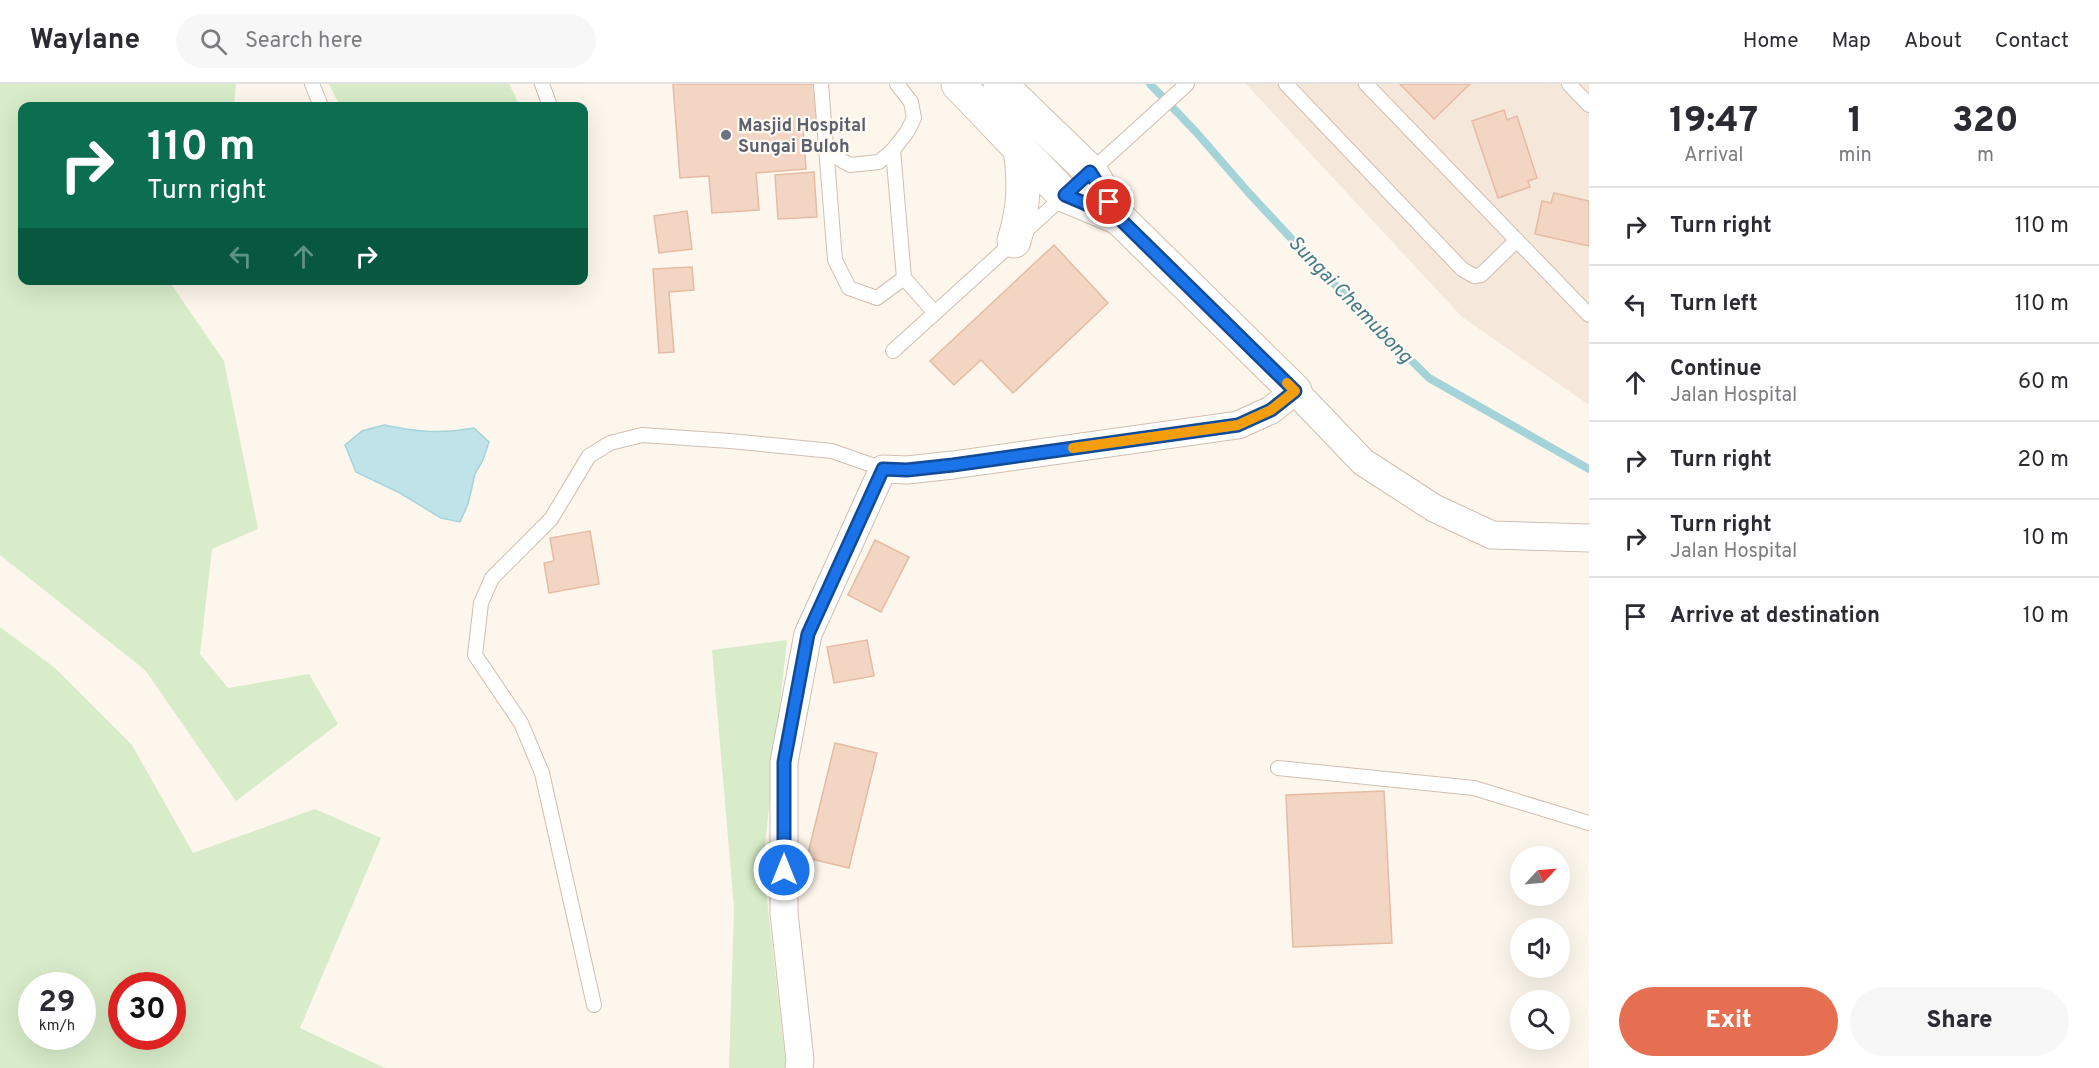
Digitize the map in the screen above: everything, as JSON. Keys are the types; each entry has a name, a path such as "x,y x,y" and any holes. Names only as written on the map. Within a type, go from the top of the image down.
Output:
{"main road":[{"path":"958,84 1020,149 1082,179"},
{"path":"1000,84 1119,218 1295,391"},
{"path":"1014,241 1022,215 1024,193 1020,149"}],"street":[{"path":"799,1068 784,913 784,762 808,634 883,469 907,470 953,465 1238,425 1271,410 1295,391 1363,462 1434,508 1492,535 1589,538"}],"lane":[{"path":"312,84 319,102"},
{"path":"542,84 549,102"},
{"path":"821,84 835,260 849,288 877,298 904,278"},
{"path":"827,153 850,165 879,162 893,150 907,132 914,118 911,102 897,84"},
{"path":"893,351 1186,84"},
{"path":"1286,84 1462,269 1474,276 1481,275 1516,240"},
{"path":"1366,84 1589,315"},
{"path":"1569,84 1589,105"},
{"path":"893,150 904,278 935,313"},
{"path":"594,1005 542,773 521,723 475,655 481,603 492,578 551,519 589,456 610,442 642,435 832,451 883,469"},
{"path":"1278,768 1474,788 1589,824"}],"shaded area":[{"path":"1246,84 1589,84 1589,405 1462,317"}],"green space":[{"path":"0,84 236,84 234,102 18,102 18,285 172,285 224,361 258,529 212,549 200,654 228,688 309,674 338,724 236,801 145,670 0,555"},
{"path":"329,84 509,84 518,102 338,102"},
{"path":"0,627 55,668 132,745 193,853 315,809 381,838 300,1028 385,1068 0,1068"},
{"path":"787,640 763,864 786,1068 729,1068 734,908 712,650"}],"water":[{"path":"384,425 429,431 474,428 489,442 475,474 468,504 460,522 441,518 400,493 356,472 345,445 362,431"}],"building":[{"path":"673,84 816,84 819,126 803,127 806,169 756,173 759,210 712,213 709,176 680,178"},
{"path":"1400,84 1470,84 1434,119"},
{"path":"1504,110 1507,120 1517,116 1537,178 1528,181 1530,187 1498,198 1472,121"},
{"path":"814,172 817,217 778,219 775,175"},
{"path":"1554,193 1589,201 1589,246 1535,234 1542,201 1551,203"},
{"path":"687,211 692,249 659,253 654,216"},
{"path":"1054,245 1108,303 1013,393 981,360 954,385 930,361"},
{"path":"692,267 694,290 669,292 674,352 659,353 653,269"},
{"path":"590,531 599,584 549,593 544,563 554,561 550,538"},
{"path":"875,540 909,557 881,612 848,595"},
{"path":"867,640 874,676 834,683 827,647"},
{"path":"835,743 877,753 849,868 807,858"},
{"path":"1384,791 1392,943 1293,947 1286,795"}],"waterway":[{"name":"Sungai Chemubong","path":"1150,84 1327,277 1429,378 1589,469"}],"slow traffic":[{"path":"1073,448 1238,425 1271,410 1295,391 1287,383"}],"place":[{"name":"Masjid Hospital Sungai Buloh","path":"726,135"}],"route":[{"path":"784,870 784,762 808,634 883,469 907,470 953,465 1238,425 1271,410 1295,391 1119,218 1065,195 1090,172 1109,202"}]}
